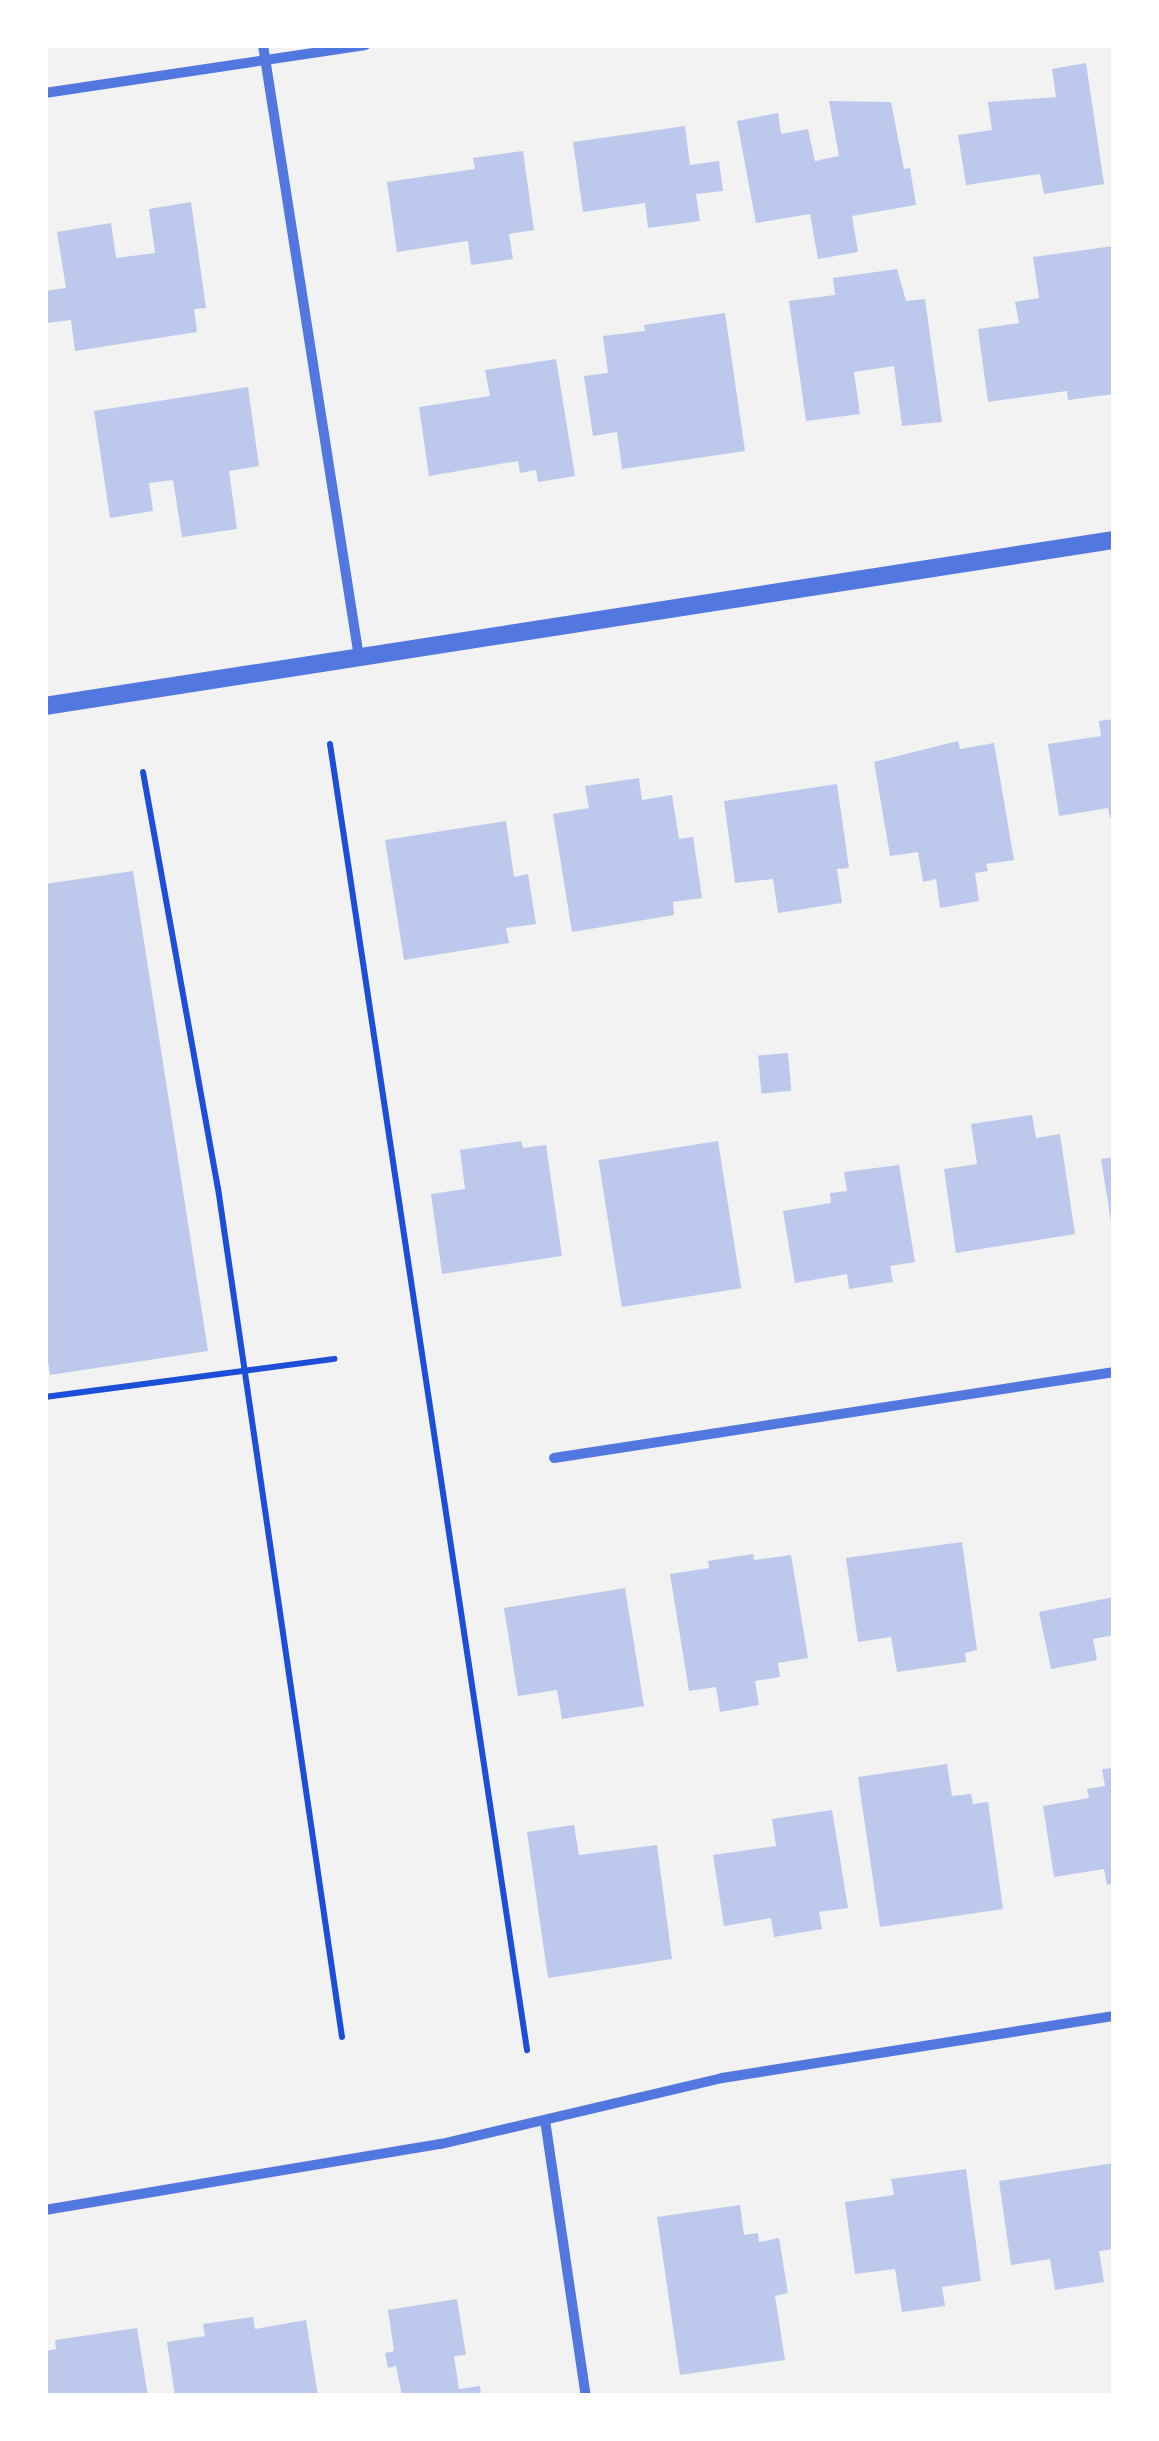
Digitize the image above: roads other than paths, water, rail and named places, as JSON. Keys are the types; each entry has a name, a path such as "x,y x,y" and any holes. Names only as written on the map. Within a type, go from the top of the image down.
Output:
{"street":[{"path":"263,45 359,657"},
{"path":"45,94 365,45"},
{"path":"45,706 1114,540"},
{"path":"554,1458 1114,1372"},
{"path":"45,2210 441,2144 722,2078 1114,2016"},
{"path":"545,2120 586,2396"}]}
